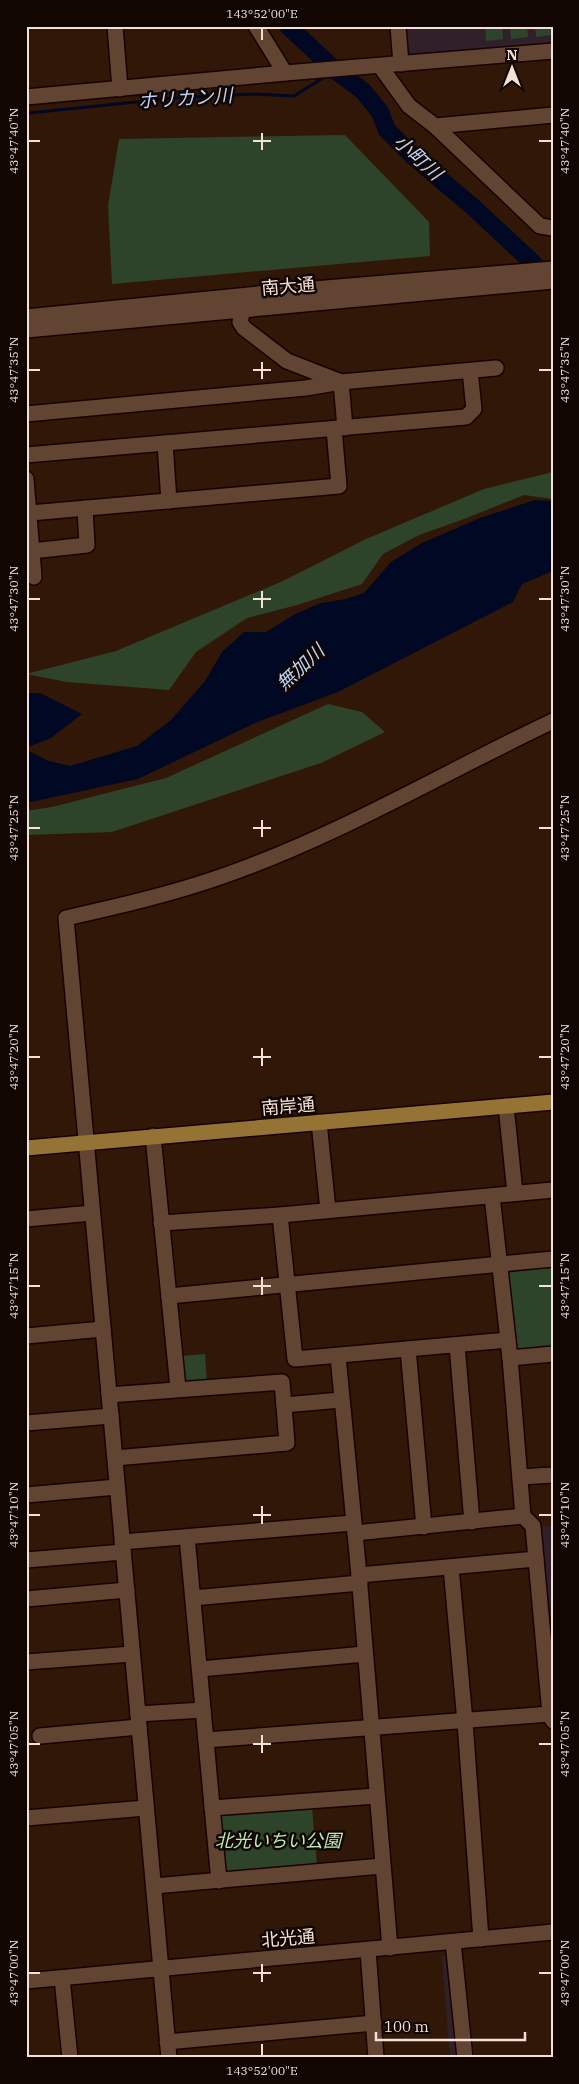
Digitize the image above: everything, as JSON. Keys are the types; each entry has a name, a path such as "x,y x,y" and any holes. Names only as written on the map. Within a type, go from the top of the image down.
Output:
{"main road":[{"name":"南岸通","path":"26,1148 553,1102"}],"street":[{"path":"115,26 120,89"},
{"path":"256,26 290,72"},
{"path":"398,26 401,64"},
{"path":"26,97 290,72 553,52"},
{"path":"375,66 409,106 434,126 540,226 553,228"},
{"path":"434,126 553,115"},
{"name":"南大通","path":"354,293 553,269"},
{"name":"南大通","path":"26,317 354,293 553,281"},
{"path":"243,302 240,322 244,328 262,343 287,361 341,382"},
{"name":"南大通","path":"26,330 243,302"},
{"path":"26,414 297,389 341,382 496,368"},
{"path":"26,455 466,417 474,409 470,371"},
{"path":"30,513 339,486 341,382"},
{"path":"165,444 169,501"},
{"path":"26,478 34,577"},
{"path":"32,551 87,545 84,508"},
{"path":"169,2058 66,918 149,898 224,876 311,841 553,721"},
{"path":"506,1106 515,1194"},
{"path":"319,1122 328,1210"},
{"path":"153,1136 178,1388"},
{"path":"161,1223 280,1215 553,1190"},
{"path":"206,1740 371,1727 552,1717 533,1526 523,1516 501,1264 492,1196"},
{"path":"26,1219 92,1213"},
{"path":"280,1215 295,1359 508,1340"},
{"path":"169,1296 553,1259"},
{"path":"27,1333 103,1329"},
{"path":"457,1345 472,1522"},
{"path":"408,1349 424,1527"},
{"path":"510,1358 553,1354"},
{"path":"338,1356 390,1948"},
{"path":"109,1395 178,1388 282,1382 287,1443 115,1458"},
{"path":"284,1405 341,1400"},
{"path":"26,1423 111,1416"},
{"path":"520,1478 553,1475"},
{"path":"26,1495 117,1487"},
{"path":"26,1560 188,1537 354,1528 424,1527 523,1516"},
{"path":"188,1537 218,1880"},
{"path":"193,1598 451,1567 536,1559"},
{"path":"451,1567 481,1939"},
{"path":"26,1599 127,1590"},
{"path":"26,1662 132,1654"},
{"path":"200,1669 365,1654"},
{"path":"40,1736 203,1710"},
{"path":"212,1808 376,1796"},
{"path":"26,1818 146,1808"},
{"path":"154,1886 382,1866"},
{"name":"北光通","path":"26,1981 553,1932"},
{"path":"453,1942 466,2058"},
{"path":"368,1950 376,2058"},
{"path":"62,1978 70,2058"},
{"path":"167,2042 374,2023"}],"shaded area":[{"path":"405,26 553,26 553,43 408,55"},
{"path":"540,1526 553,1526 553,1639"},
{"path":"462,1952 475,2058 450,2058 442,1956"}],"green space":[{"path":"485,26 502,26 503,39 486,41"},
{"path":"510,26 527,26 528,37 511,39"},
{"path":"535,26 553,26 553,35 536,37"},
{"path":"345,135 429,222 430,256 112,284 108,206 119,139"},
{"path":"553,472 553,499 524,495 419,535 383,554 362,584 297,605 247,618 196,652 169,690 67,682 26,674 116,651 283,581 366,539 484,489"},
{"path":"328,704 362,712 385,732 321,763 112,832 26,835 26,811 52,807 166,778"},
{"path":"553,1263 553,1347 517,1350 506,1271 510,1267"},
{"path":"205,1354 207,1382 188,1384 183,1380 181,1356"},
{"name":"北光いちい公園","path":"312,1807 317,1866 225,1874 220,1815"}],"water":[{"name":"無加川","path":"535,500 553,501 553,571 522,584 513,602 338,692 255,723 138,779 26,803 26,750 49,761 70,766 137,746 171,720 205,681 222,652 244,632 266,632 295,614 321,603 346,599 364,593 391,562 422,543 480,518"},
{"path":"26,693 40,693 82,714 51,738 26,748"}],"waterway":[{"name":"小町川","path":"288,26 335,70 363,91 380,112 387,130 414,157 473,207 531,261 549,281"},
{"name":"ホリカン川","path":"29,113 175,98 254,94 294,96 326,76"}]}
